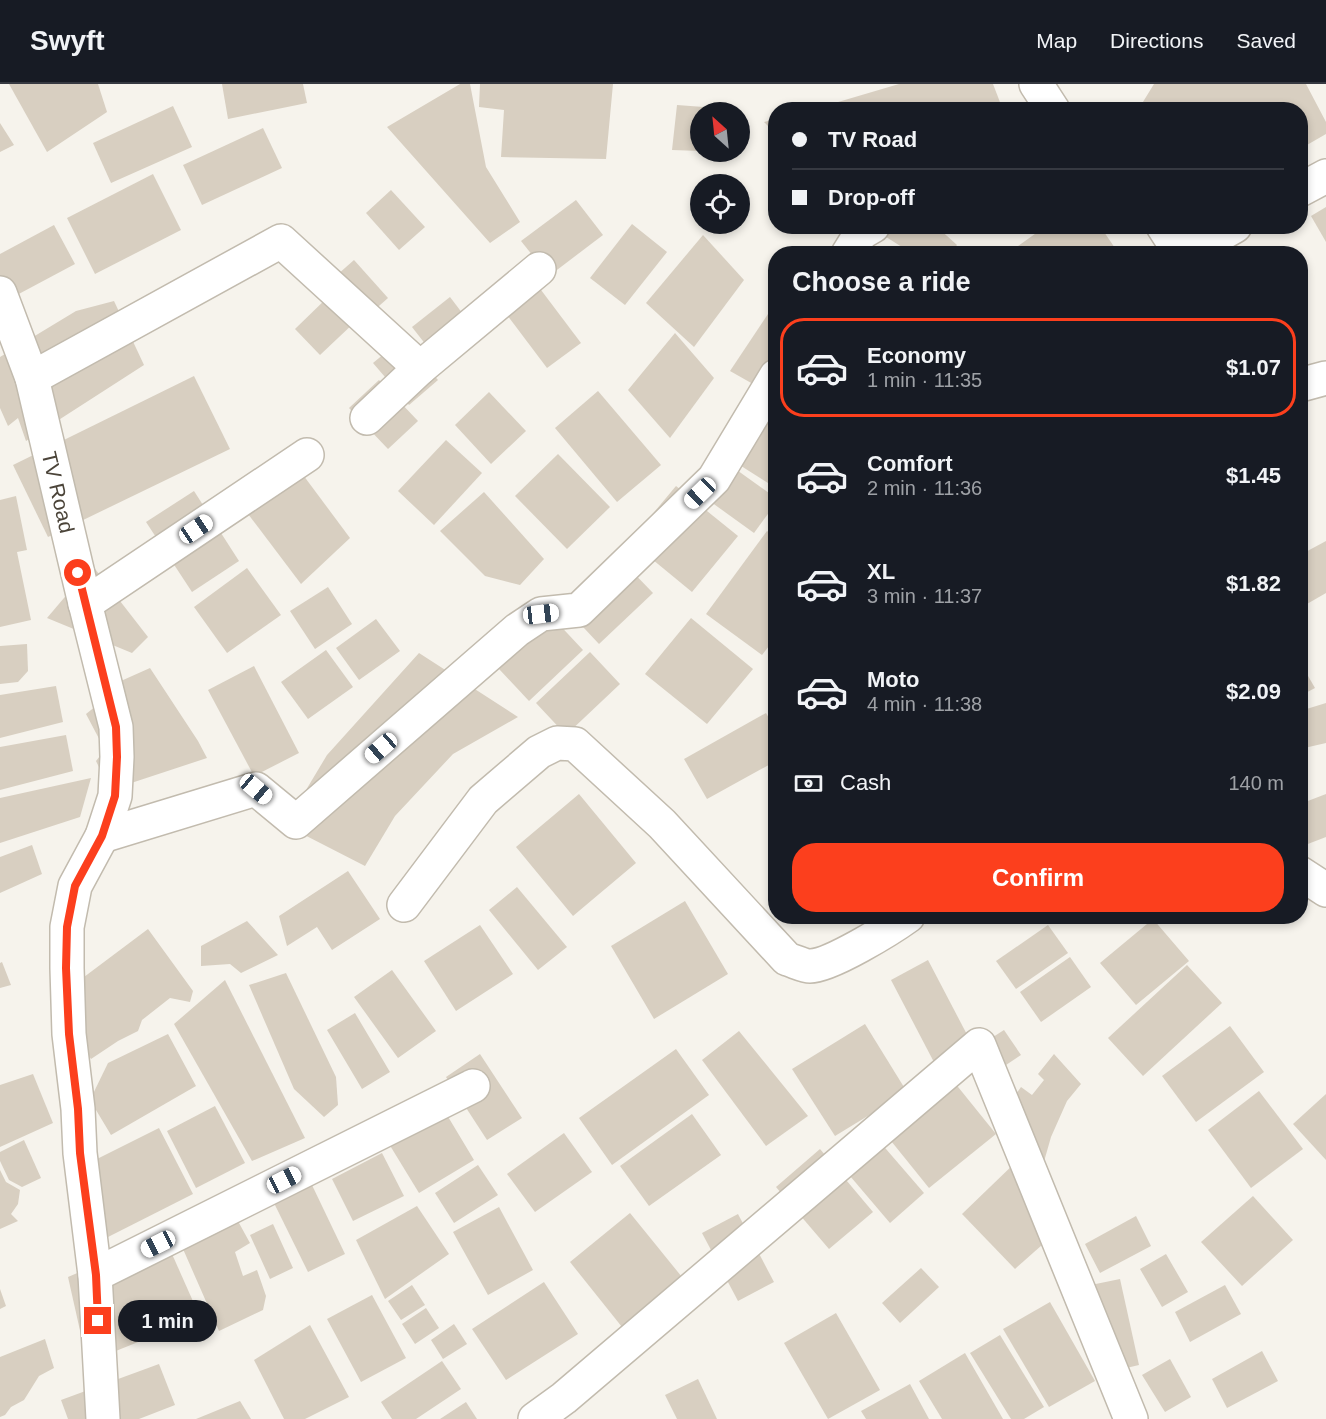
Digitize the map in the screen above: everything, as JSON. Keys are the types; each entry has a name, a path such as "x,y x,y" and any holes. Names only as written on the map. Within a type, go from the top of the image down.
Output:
{"street":[{"path":"1036,84 1048,102"},
{"path":"1308,186 1326,176"},
{"path":"1200,246 1221,234"},
{"path":"32,378 281,241 420,368"},
{"path":"367,418 420,368 539,269"},
{"name":"TV Road","path":"0,293 32,378 116,727 115,796 102,836 75,886 67,927 66,968 69,1034 78,1109 80,1153 96,1275 103,1419"},
{"path":"1308,383 1326,378"},
{"path":"102,836 256,789 296,822 517,630 541,614 579,610 714,479 768,389"},
{"path":"85,604 308,455"},
{"path":"404,905 483,800 540,752 557,743 575,744 662,824 788,959 811,966 832,959 882,934 896,924"},
{"path":"1308,878 1326,890"},
{"path":"535,1419 564,1398 979,1045 1131,1419"},
{"path":"96,1275 472,1086"}],"building":[{"path":"9,84 98,84 107,112 47,152"},
{"path":"222,84 303,84 307,103 228,119"},
{"path":"460,84 470,84 486,167 520,222 490,243 387,127"},
{"path":"480,84 613,84 606,159 501,157 504,110 479,107"},
{"path":"899,84 993,84 1000,102 838,102"},
{"path":"1154,84 1306,84 1326,122 1326,134 1308,144 1308,102 1143,102"},
{"path":"677,105 690,106 690,151 672,150"},
{"path":"173,106 192,147 111,183 93,143"},
{"path":"0,123 14,145 0,152"},
{"path":"263,128 282,168 202,205 183,165"},
{"path":"153,174 181,230 95,274 67,218"},
{"path":"391,190 425,227 399,250 366,213"},
{"path":"576,200 603,235 549,276 521,241"},
{"path":"1326,207 1326,242 1311,216"},
{"path":"632,224 667,252 625,305 590,278"},
{"path":"54,225 75,264 0,304 0,254"},
{"path":"945,234 957,245 900,246 883,235"},
{"path":"1035,234 1105,234 1114,246 1018,246"},
{"path":"703,235 744,280 694,347 646,303"},
{"path":"354,260 388,298 362,321 328,283"},
{"path":"532,278 581,343 547,368 498,303"},
{"path":"330,295 356,321 320,355 295,329"},
{"path":"450,297 482,339 444,368 412,327"},
{"path":"114,301 144,365 26,441 18,418 8,426 0,408 0,357 76,311"},
{"path":"768,314 768,392 730,371"},
{"path":"675,333 714,378 670,438 628,390"},
{"path":"402,339 438,380 409,405 373,363"},
{"path":"194,376 230,449 48,537 13,465"},
{"path":"379,380 418,421 388,449 349,408"},
{"path":"598,391 661,465 617,502 555,428"},
{"path":"489,392 526,431 491,464 455,425"},
{"path":"764,420 768,422 768,483 738,464"},
{"path":"446,440 482,473 434,525 398,491"},
{"path":"558,454 610,507 567,549 515,496"},
{"path":"289,456 350,538 301,584 239,502"},
{"path":"734,468 768,492 768,514 754,533 711,502"},
{"path":"676,486 738,536 692,592 630,541"},
{"path":"194,491 239,561 192,592 146,522"},
{"path":"484,492 544,559 520,585 485,576 440,531"},
{"path":"16,496 27,550 17,552 31,620 0,627 0,500"},
{"path":"768,532 768,647 762,655 706,614"},
{"path":"1326,541 1326,593 1308,603 1308,551"},
{"path":"623,562 653,593 599,644 569,612"},
{"path":"92,565 148,637 132,653 47,618"},
{"path":"247,568 281,615 227,653 194,607"},
{"path":"328,587 352,624 315,649 290,611"},
{"path":"553,618 583,650 529,701 499,669"},
{"path":"691,618 753,669 707,724 645,674"},
{"path":"376,619 400,651 359,680 336,648"},
{"path":"27,644 28,671 18,682 0,684 0,646"},
{"path":"326,650 353,687 308,719 281,682"},
{"path":"590,652 620,684 566,735 536,703"},
{"path":"419,653 518,717 453,754 395,816 365,866 285,825 327,755"},
{"path":"254,666 299,753 254,776 208,690"},
{"path":"150,668 207,758 110,790 96,761 105,750 86,714 96,706 94,693"},
{"path":"1308,676 1315,688 1308,692"},
{"path":"56,686 63,722 0,738 0,695"},
{"path":"1326,703 1326,743 1308,747 1308,709"},
{"path":"766,713 768,716 768,765 707,799 684,759"},
{"path":"66,735 73,771 0,790 0,747"},
{"path":"91,778 80,817 0,843 0,798"},
{"path":"579,794 636,863 573,916 516,847"},
{"path":"1326,794 1326,837 1308,844 1308,801"},
{"path":"32,845 42,874 0,893 0,857"},
{"path":"348,871 380,919 332,950 317,927 287,946 279,916"},
{"path":"517,887 567,947 538,970 489,910"},
{"path":"685,901 728,974 654,1019 611,946"},
{"path":"247,921 278,955 241,973 230,964 201,966 201,946"},
{"path":"1147,924 1157,924 1189,961 1136,1005 1100,963"},
{"path":"480,925 513,974 456,1011 424,961"},
{"path":"1048,925 1068,953 1016,989 996,961"},
{"path":"148,929 193,991 190,1002 170,998 142,1020 138,1031 91,1059 52,1001"},
{"path":"1070,957 1091,987 1041,1022 1020,992"},
{"path":"928,960 973,1046 936,1066 891,980"},
{"path":"2,962 11,985 0,988 0,963"},
{"path":"1187,965 1222,1003 1143,1076 1108,1038"},
{"path":"392,970 436,1031 398,1058 354,997"},
{"path":"286,973 336,1077 338,1105 324,1117 294,1089 249,985"},
{"path":"225,980 305,1138 252,1161 174,1024"},
{"path":"355,1013 390,1072 362,1089 327,1030"},
{"path":"865,1024 907,1092 835,1136 792,1069"},
{"path":"1230,1026 1264,1072 1196,1122 1162,1076"},
{"path":"1004,1030 1021,1055 985,1079 968,1053"},
{"path":"739,1031 808,1116 766,1146 702,1060"},
{"path":"168,1034 196,1086 111,1135 90,1100 108,1063"},
{"path":"676,1049 709,1095 612,1165 579,1118"},
{"path":"480,1054 522,1118 487,1140 446,1077"},
{"path":"1054,1054 1081,1084 1067,1101 1051,1137 1043,1165 999,1118 1021,1087 1032,1095 1044,1080 1038,1074"},
{"path":"946,1072 996,1134 929,1188 879,1126"},
{"path":"33,1074 53,1123 0,1147 0,1085"},
{"path":"1259,1091 1303,1149 1251,1188 1208,1130"},
{"path":"1326,1094 1326,1160 1293,1124"},
{"path":"441,1105 474,1160 419,1193 386,1139"},
{"path":"215,1106 245,1163 196,1188 167,1131"},
{"path":"692,1114 721,1155 649,1206 620,1166"},
{"path":"867,1127 924,1193 890,1223 833,1156"},
{"path":"159,1128 193,1194 108,1237 82,1179 89,1163"},
{"path":"564,1133 592,1172 535,1212 507,1174"},
{"path":"24,1140 41,1178 22,1187 9,1180 0,1161 0,1152"},
{"path":"820,1149 873,1212 829,1249 776,1187"},
{"path":"382,1153 404,1196 353,1221 332,1179"},
{"path":"1020,1158 1038,1176 1042,1245 1015,1269 962,1214"},
{"path":"478,1165 498,1195 454,1223 435,1193"},
{"path":"0,1170 6,1182 20,1190 18,1204 11,1214 18,1221 0,1229"},
{"path":"311,1183 345,1254 308,1272 273,1201"},
{"path":"1253,1196 1293,1240 1242,1286 1201,1242"},
{"path":"228,1203 250,1243 235,1252 243,1276 257,1270 266,1296 263,1310 219,1331 176,1233"},
{"path":"417,1206 449,1254 385,1299 356,1240"},
{"path":"499,1207 533,1270 488,1295 453,1232"},
{"path":"630,1213 699,1298 638,1347 570,1262"},
{"path":"738,1214 774,1282 738,1301 702,1233"},
{"path":"1136,1216 1151,1246 1100,1273 1085,1244"},
{"path":"273,1224 293,1268 270,1279 250,1235"},
{"path":"164,1236 200,1317 106,1355 81,1335 68,1277"},
{"path":"1166,1254 1188,1292 1162,1307 1140,1269"},
{"path":"921,1268 939,1287 900,1323 882,1303"},
{"path":"1120,1279 1139,1365 1105,1373 1086,1286"},
{"path":"544,1282 578,1334 506,1380 472,1329"},
{"path":"412,1285 425,1305 401,1320 388,1301"},
{"path":"1225,1285 1241,1314 1190,1342 1175,1312"},
{"path":"0,1289 6,1306 0,1309"},
{"path":"372,1295 406,1358 361,1382 327,1319"},
{"path":"1050,1302 1095,1381 1049,1407 1003,1329"},
{"path":"426,1308 439,1328 415,1344 402,1324"},
{"path":"836,1313 880,1390 828,1419 784,1343"},
{"path":"454,1324 467,1344 443,1359 431,1340"},
{"path":"310,1325 349,1397 305,1419 284,1419 254,1360"},
{"path":"1000,1335 1044,1407 1024,1419 1011,1419 970,1353"},
{"path":"45,1339 54,1368 39,1376 24,1400 11,1407 5,1415 0,1417 0,1357"},
{"path":"1262,1351 1278,1381 1227,1408 1212,1379"},
{"path":"965,1353 1003,1419 942,1419 919,1381"},
{"path":"1170,1359 1191,1397 1165,1412 1142,1375"},
{"path":"442,1361 461,1389 416,1419 392,1419 381,1402"},
{"path":"159,1364 175,1405 139,1419 68,1419 61,1400"},
{"path":"698,1379 717,1419 677,1419 665,1395"},
{"path":"910,1384 929,1419 866,1419 861,1411"},
{"path":"240,1401 251,1419 196,1419"},
{"path":"466,1402 477,1419 440,1419"}],"route":[{"path":"78,573 116,727 117,757 115,796 102,836 75,886 67,927 69,1034 78,1109 80,1153 96,1275 98,1321"}]}
